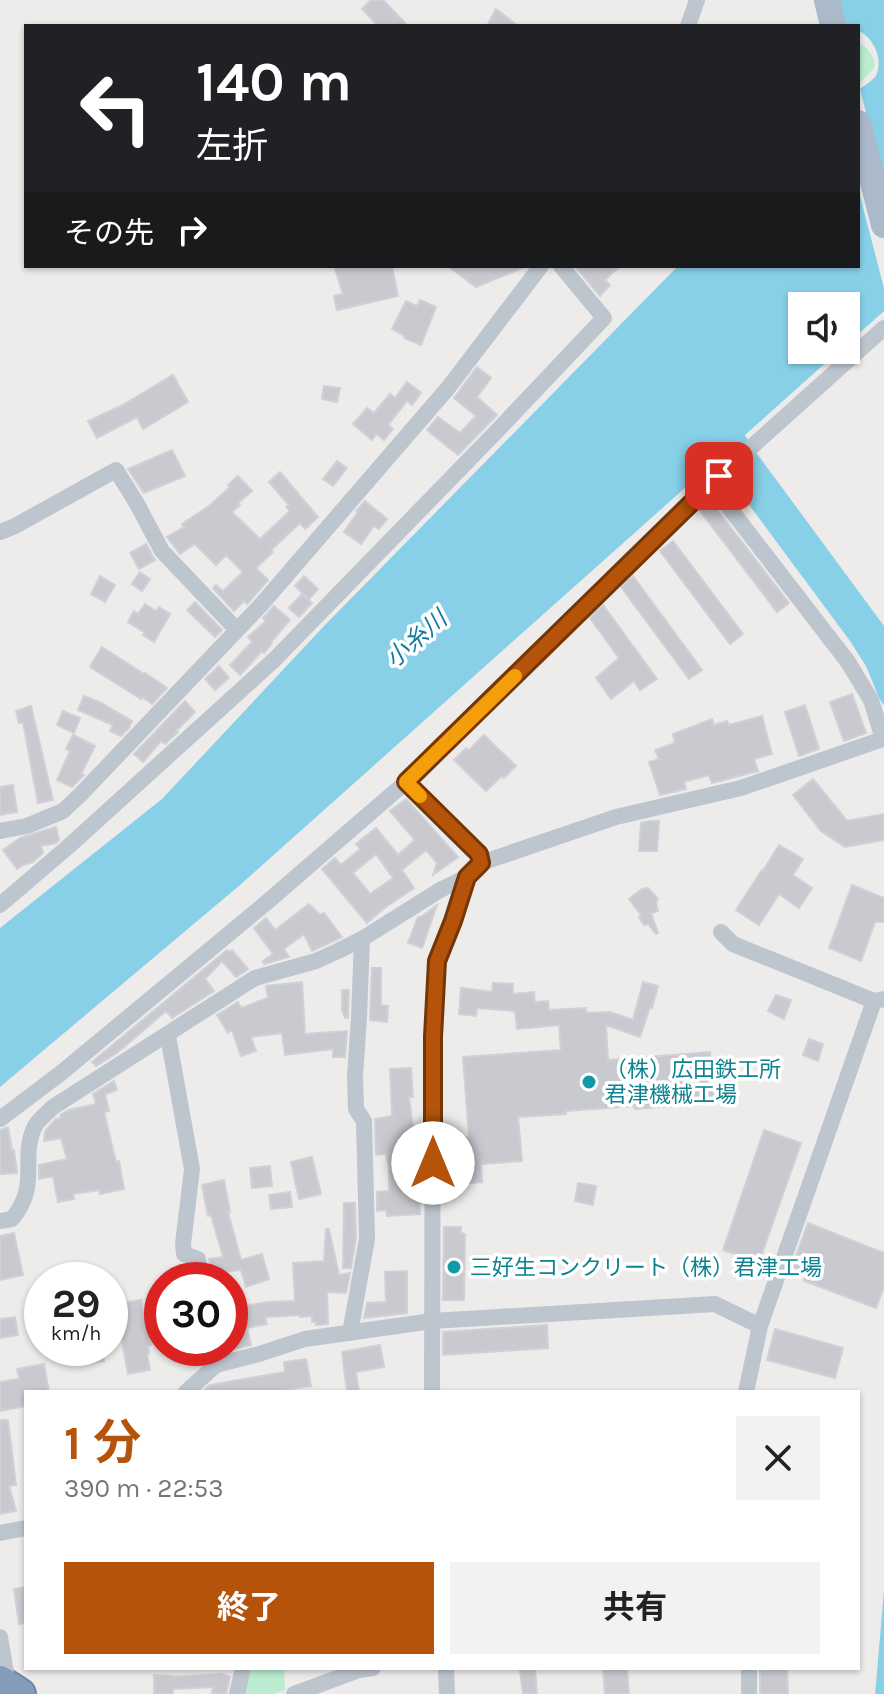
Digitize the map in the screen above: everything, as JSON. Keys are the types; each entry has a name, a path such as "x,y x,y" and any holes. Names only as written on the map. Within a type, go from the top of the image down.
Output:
{"main road":[{"path":"827,0 833,24"},
{"path":"860,131 884,225"}],"street":[{"path":"689,24 697,0"},
{"path":"0,831 27,826 63,811 237,630 448,388 539,268"},
{"path":"0,905 274,660 604,318 563,268"},
{"path":"0,1119 61,1073 266,903 406,782 715,480 884,328"},
{"path":"0,532 116,470 162,551 237,630"},
{"path":"0,1221 12,1219 29,1188 29,1142 36,1123 53,1107 255,978 316,961 362,939 440,890 467,877 481,863 616,817 741,788 883,739 871,700 848,662 715,480"},
{"path":"406,782 479,854 481,863"},
{"path":"432,1390 433,1037 437,961 467,877"},
{"path":"721,932 733,944 879,1000 760,1326 746,1390"},
{"path":"350,1333 367,1239 364,1121 356,1109 355,1077 362,939"},
{"path":"168,1036 192,1169 184,1254 199,1262"},
{"path":"248,1354 259,1354 305,1339 432,1321 715,1304 760,1326"},
{"path":"188,1390 206,1366"},
{"path":"0,1533 24,1528"},
{"path":"0,1637 9,1687"},
{"path":"237,1694 243,1670"},
{"path":"294,1694 359,1670"},
{"path":"446,1670 447,1694"},
{"path":"749,1670 749,1694"}],"green space":[{"path":"860,43 873,58 875,66 860,82"},
{"path":"249,1670 284,1670 285,1690 273,1694 244,1694"}],"water":[{"path":"837,0 884,0 884,184 860,89 876,76 878,56 872,43 860,32 860,24 843,22"},
{"name":"小糸川","path":"860,196 884,288 884,311 860,332 860,292 788,292 788,364 824,364 745,435 749,442 721,468 714,462 240,885 0,1087 0,928 162,799 325,625 676,268 860,268"},
{"path":"755,451 884,626 884,705 866,666 850,641 727,475"},
{"path":"884,1590 884,1694 875,1694 876,1684"}],"pier":[{"path":"860,185 884,272 884,288 860,192"}],"building":[{"path":"371,0 383,0 406,24 376,24 362,9"},
{"path":"496,9 515,24 488,24"},
{"path":"335,268 392,268 398,296 337,310 334,296 343,294"},
{"path":"451,268 522,268 476,287"},
{"path":"577,268 618,268 605,280 610,285 600,296"},
{"path":"420,300 436,307 421,345 392,329 406,301 417,306"},
{"path":"477,367 491,378 477,397 497,415 458,455 427,430 438,417 460,433 476,416 454,398"},
{"path":"173,375 188,402 143,429 137,417 97,438 88,421 121,406"},
{"path":"407,382 421,393 412,405 407,401 388,425 393,429 384,440 376,434 372,440 353,424 367,408 374,413 390,394 395,398"},
{"path":"324,386 340,388 337,402 322,399"},
{"path":"172,450 185,476 144,493 128,469"},
{"path":"337,461 347,468 333,486 323,479"},
{"path":"280,472 318,517 305,529 300,523 271,550 273,552 256,568 268,580 247,604 244,601 234,611 213,588 216,585 223,591 243,572 226,555 216,565 195,544 180,554 167,537 209,506 238,476 252,491 232,512 260,539 290,511 286,507 289,505 269,482"},
{"path":"365,501 387,519 379,529 374,526 361,544 344,532"},
{"path":"711,502 789,603 777,612 700,511"},
{"path":"673,541 743,634 730,644 660,551"},
{"path":"146,544 155,560 139,569 130,553"},
{"path":"140,572 150,579 142,591 132,584"},
{"path":"100,576 115,585 105,602 91,594"},
{"path":"304,576 318,589 309,599 295,586"},
{"path":"633,576 702,670 689,679 621,587"},
{"path":"302,594 312,603 299,617 289,608"},
{"path":"195,602 222,630 215,637 187,610"},
{"path":"145,604 156,611 159,607 170,614 154,642 128,622 134,611 138,614"},
{"path":"603,605 657,679 640,690 634,681 611,699 596,678 619,658 590,618"},
{"path":"274,606 290,620 264,653 262,651 240,675 230,665 252,642 248,637 266,621 263,618"},
{"path":"102,647 167,688 152,704 90,667"},
{"path":"219,666 229,678 215,690 205,679"},
{"path":"852,694 866,733 844,741 830,702"},
{"path":"84,696 132,721 129,728 121,736 110,731 113,725 78,710"},
{"path":"185,701 195,712 165,744 161,741 143,762 134,754"},
{"path":"805,705 819,749 799,756 785,712"},
{"path":"31,706 53,800 38,803 23,722 19,723 16,711"},
{"path":"63,711 80,718 74,733 57,725"},
{"path":"762,716 772,754 754,759 758,771 712,783 709,775 684,782 686,789 660,795 649,762 659,759 655,750 675,743 673,734 712,719 714,725 727,721 729,725"},
{"path":"73,735 95,746 81,774 84,775 72,787 57,780 70,751 66,749"},
{"path":"484,735 516,766 486,791 454,760"},
{"path":"813,779 847,821 884,814 884,840 845,847 821,831 793,795"},
{"path":"13,785 17,812 0,815 0,787"},
{"path":"406,799 458,857 433,875 437,863 426,850 402,870 414,888 367,923 322,869 335,858 341,865 360,849 356,844 376,828 398,855 415,840 390,811","holes":["376,854 393,878 370,894 353,873"]},
{"path":"659,821 657,851 639,851 641,823"},
{"path":"56,827 59,840 41,846 43,853 33,862 17,869 3,850 20,838"},
{"path":"779,845 803,859 793,875 812,888 799,908 779,894 759,925 736,910"},
{"path":"852,885 884,898 884,922 875,922 861,961 829,948"},
{"path":"648,888 658,899 658,911 651,913 656,934 648,924 644,925 629,899"},
{"path":"309,904 320,915 324,913 342,937 312,951 304,934 284,949 289,957 264,964 263,961 273,954 254,928 266,918 275,930"},
{"path":"437,905 422,948 408,943 418,917"},
{"path":"227,950 232,950 248,969 236,977 222,961 205,979 214,991 172,1018 166,1011 117,1053 96,1066 92,1062"},
{"path":"372,968 381,968 381,1005 388,1006 387,1022 370,1020"},
{"path":"302,982 305,1034 347,1031 345,1057 333,1057 333,1049 285,1055 282,1033 251,1037 256,1051 241,1056 232,1030 228,1033 217,1015 238,1002 241,1008 268,998 266,986"},
{"name":"（株）広田鉄工所 君津機械工場","path":"643,982 658,986 640,1037 606,1025 608,1060 710,1052 714,1103 635,1109 635,1106 518,1117 522,1161 481,1164 482,1182 444,1185 444,1140 469,1137 463,1057 561,1050 559,1025 517,1029 515,1011 477,1008 476,1016 459,1014 461,988 492,992 493,983 513,984 513,994 534,992 535,1002 548,1001 549,1010 586,1008 586,1013 610,1012 633,1020"},
{"path":"342,990 349,990 348,1018 342,1010"},
{"path":"776,995 791,1000 784,1019 768,1011"},
{"path":"809,1039 823,1044 818,1061 803,1055"},
{"path":"411,1068 413,1097 409,1097 414,1135 411,1136 415,1198 419,1198 420,1214 387,1216 386,1210 377,1211 377,1192 389,1191 389,1168 386,1154 376,1155 375,1119 392,1116 390,1069"},
{"path":"114,1081 117,1090 105,1094 109,1111 104,1112 124,1189 100,1194 100,1190 73,1194 74,1199 58,1202 53,1176 39,1179 39,1165 67,1159 61,1138 44,1141 45,1131 69,1110 96,1104 93,1094"},
{"path":"8,1127 17,1173 0,1174 0,1130"},
{"path":"764,1130 801,1143 759,1262 723,1250"},
{"path":"312,1157 321,1194 299,1199 291,1162"},
{"path":"270,1166 272,1186 252,1188 250,1168"},
{"path":"224,1180 228,1212 241,1260 262,1254 269,1279 248,1286 248,1262 210,1262 209,1259 223,1257 211,1215 208,1216 202,1185"},
{"path":"578,1183 596,1186 593,1205 575,1201"},
{"path":"290,1192 292,1207 271,1209 269,1195"},
{"path":"344,1203 355,1203 356,1238 351,1268 343,1268"},
{"path":"808,1223 884,1253 884,1287 876,1308 804,1281 807,1272 792,1267"},
{"name":"三好生コンクリート（株）君津工場","path":"444,1227 461,1227 461,1233 465,1234 464,1300 443,1300"},
{"path":"326,1229 329,1229 339,1275 350,1273 346,1293 327,1292 328,1324 316,1325 312,1322 312,1316 300,1315 265,1317 267,1324 248,1328 248,1306 295,1301 293,1263 324,1261"},
{"path":"14,1233 23,1275 0,1280 0,1236"},
{"path":"407,1271 407,1313 364,1318 367,1303 386,1302 385,1272"},
{"path":"141,1300 144,1366 149,1366 150,1370 128,1374 127,1366 128,1302"},
{"path":"15,1317 18,1335 0,1338 0,1319"},
{"path":"547,1325 548,1348 443,1355 443,1332"},
{"path":"775,1329 843,1348 835,1378 767,1360"},
{"path":"380,1345 384,1367 356,1372 359,1390 347,1390 342,1352"},
{"path":"306,1359 311,1386 284,1390 205,1390 210,1385 285,1372 284,1362"},
{"path":"44,1366 49,1390 24,1390 24,1406 0,1411 0,1382 19,1379 17,1369"},
{"path":"0,1420 8,1420 16,1485 9,1486 16,1511 0,1514"},
{"path":"24,1587 24,1623 19,1624 14,1589"},
{"path":"520,1670 535,1670 537,1694 523,1694"},
{"path":"603,1670 627,1670 629,1694 605,1694"},
{"path":"760,1670 787,1670 788,1694 760,1694"},
{"path":"221,1674 230,1677 226,1694 212,1694 213,1687 173,1689 173,1694 154,1694 154,1675"}],"slow traffic":[{"path":"420,796 406,782 515,676"}],"place":[{"name":"（株）広田鉄工所 君津機械工場","path":"589,1082"},
{"name":"三好生コンクリート（株）君津工場","path":"454,1267"}],"route":[{"path":"433,1163 433,1037 437,961 467,877 481,863 479,854 406,782 719,476"}]}
